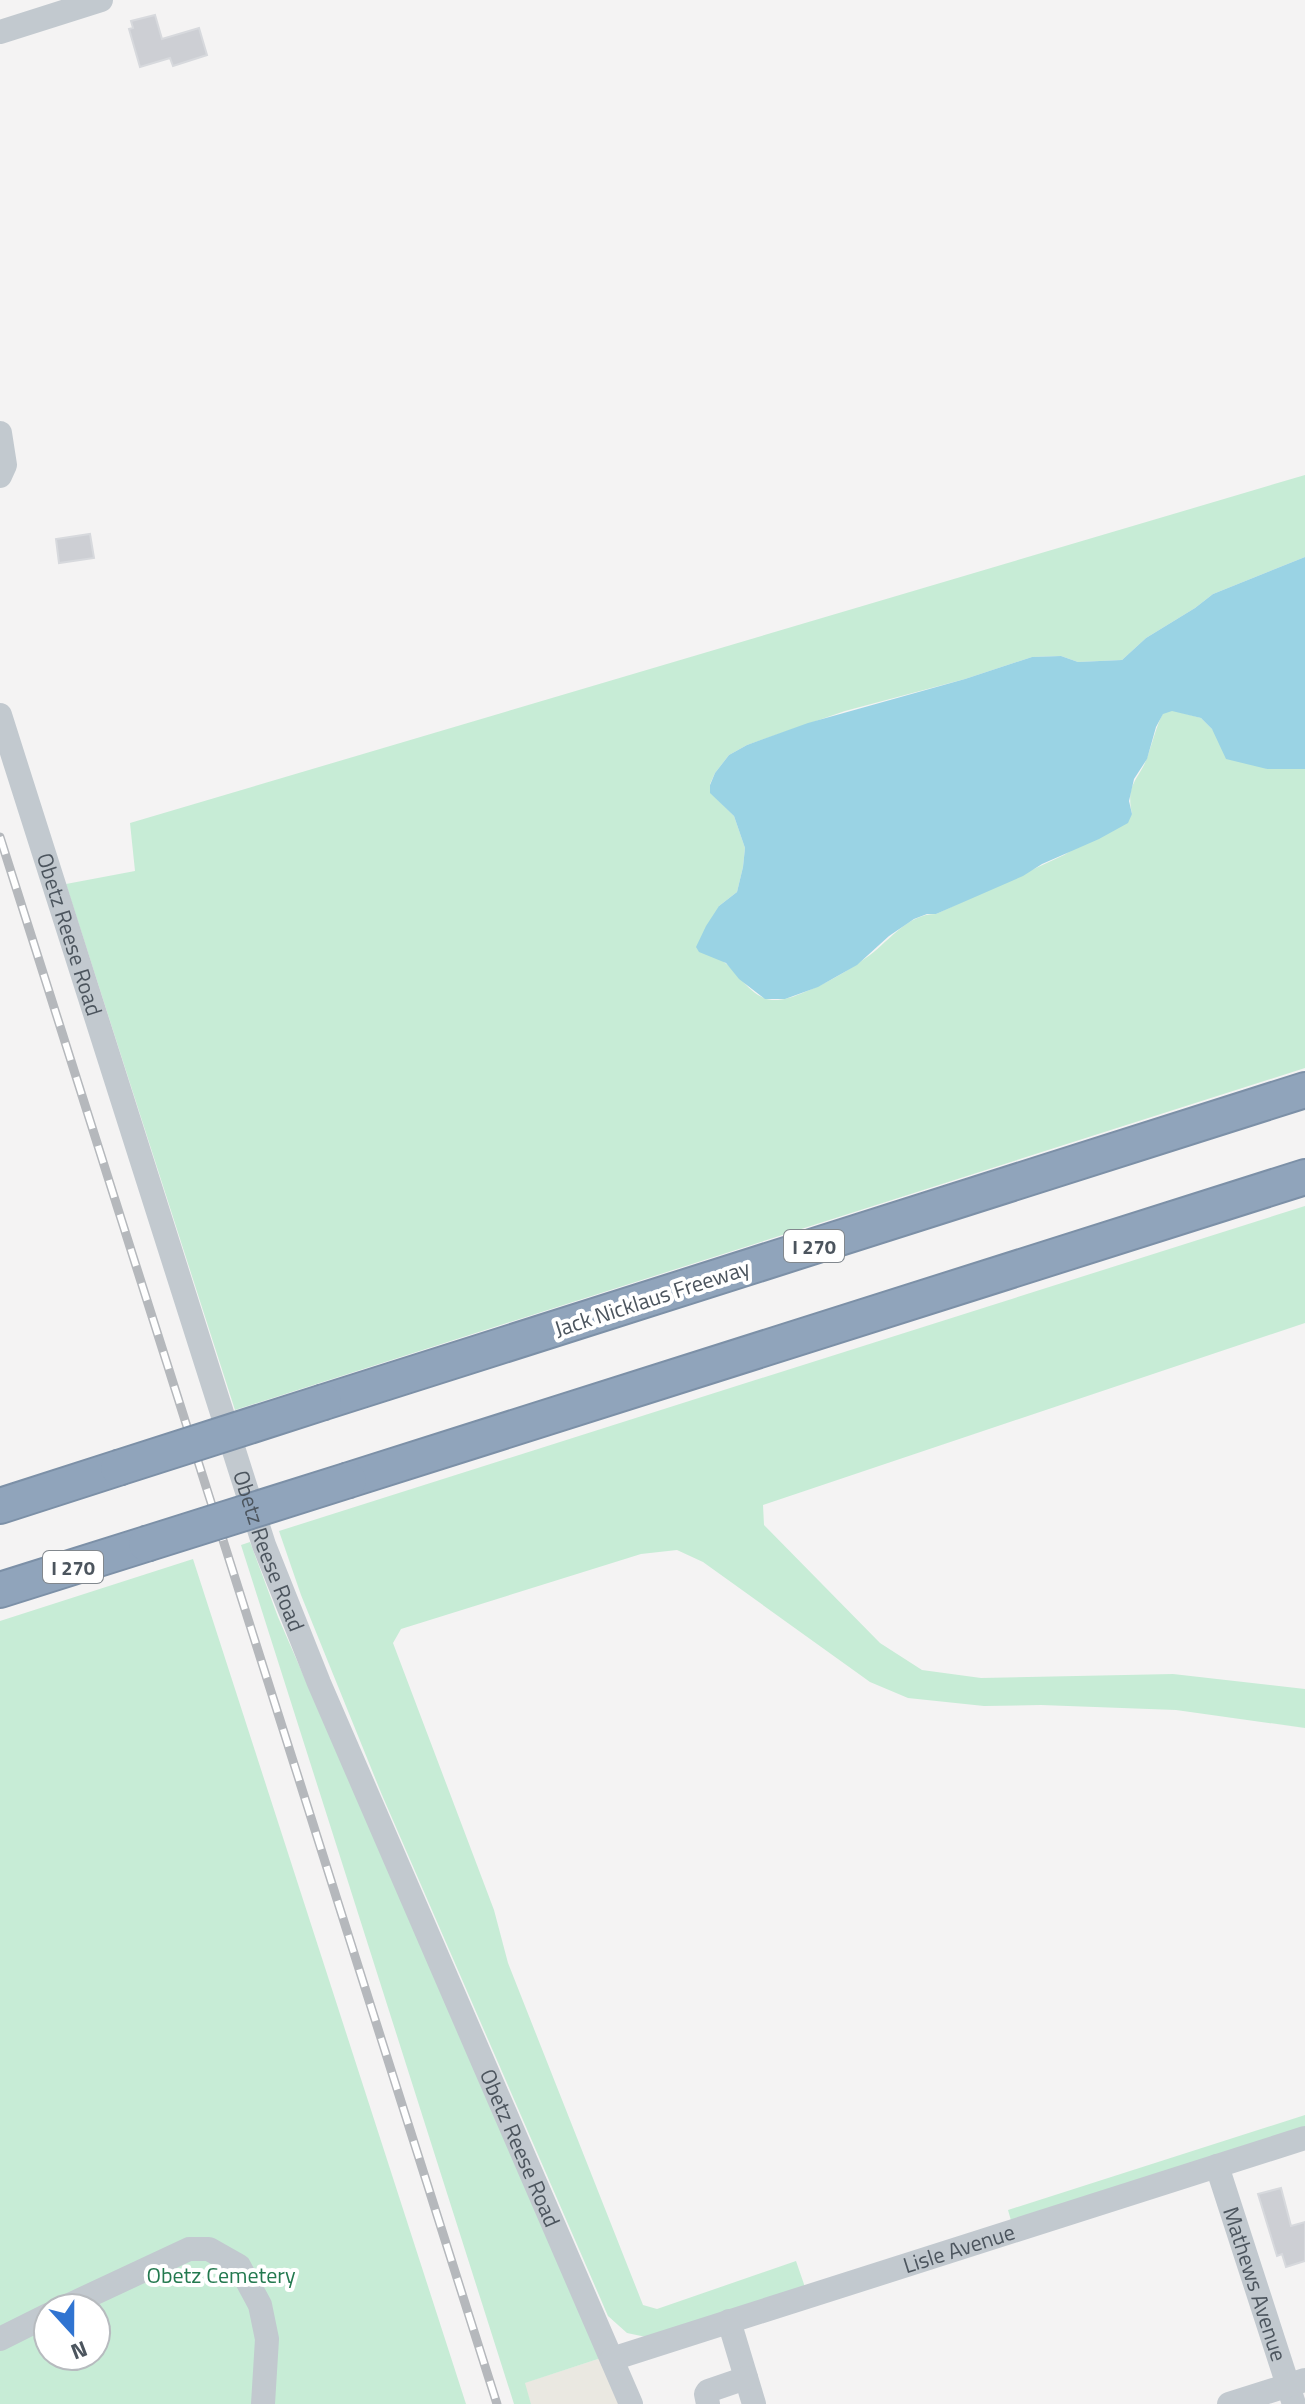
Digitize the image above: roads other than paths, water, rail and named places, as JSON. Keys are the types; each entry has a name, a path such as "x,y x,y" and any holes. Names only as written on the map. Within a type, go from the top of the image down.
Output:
{"highway":[{"name":"Jack Nicklaus Freeway","path":"0,1506 1305,1090"},
{"name":"I 270","path":"0,1590 1305,1177"}],"street":[{"path":"0,32 101,0"},
{"path":"0,433 5,465 0,476"},
{"name":"Obetz Reese Road","path":"0,715 264,1545 319,1683 631,2404"},
{"name":"Lisle Avenue","path":"612,2359 1305,2138"},
{"name":"Mathews Avenue","path":"1217,2166 1296,2390"},
{"path":"97,2292 189,2249 209,2249 239,2266 260,2305 267,2339 263,2404"},
{"path":"729,2321 754,2404"},
{"path":"0,2339 32,2323"},
{"path":"708,2404 706,2394 711,2389 746,2378"},
{"path":"1229,2404 1296,2390"}],"water":[{"path":"1305,557 1305,769 1267,769 1226,759 1212,729 1201,718 1172,711 1163,714 1147,759 1134,779 1129,801 1132,814 1128,823 1023,876 936,914 914,919 889,936 857,965 818,987 785,999 765,999 739,979 726,963 699,952 696,947 706,926 719,906 737,892 743,867 745,848 734,816 710,793 715,773 729,755 747,745 808,723 1032,657 1061,656 1078,662 1122,660 1146,638 1213,594"}],"railway":[{"path":"0,837 497,2404"}],"park label":[{"name":"Obetz Cemetery","path":"221,2275"}]}
